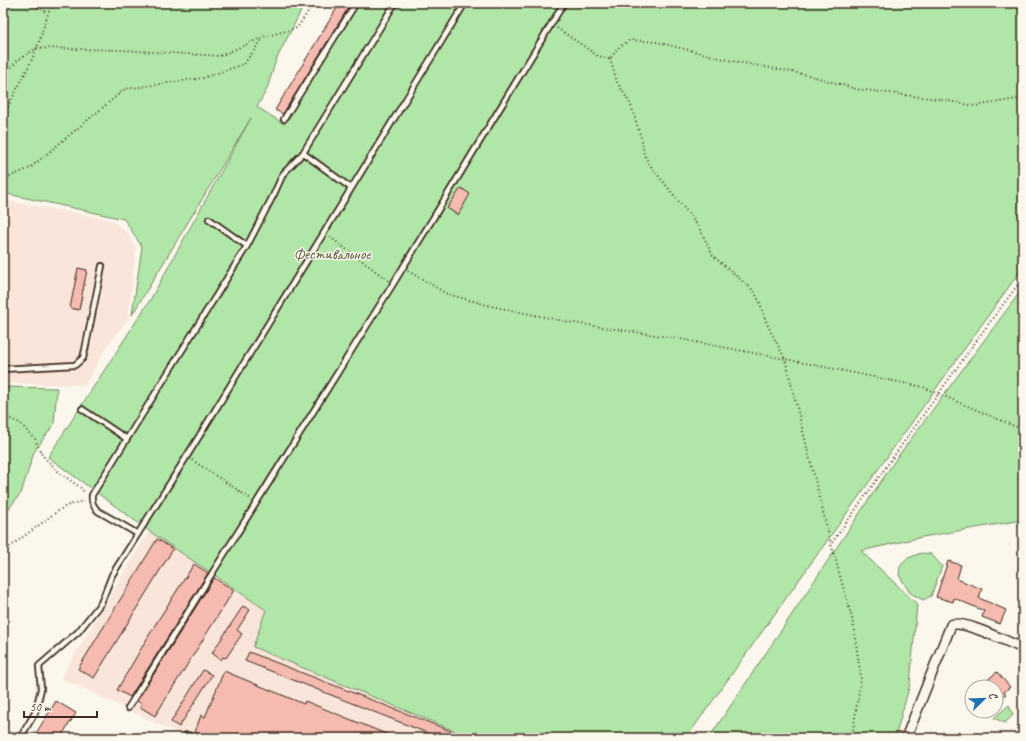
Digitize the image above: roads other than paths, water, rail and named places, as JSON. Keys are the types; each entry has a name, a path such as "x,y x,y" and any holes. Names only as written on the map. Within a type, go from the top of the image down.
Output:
{"street":[{"path":"906,738 951,626 958,624 981,631 1023,648"}],"lane":[{"path":"284,119 356,3"},
{"path":"138,534 98,511 93,506 91,500 95,490 246,246 283,174 302,153 395,3"},
{"path":"20,738 35,713 41,689 39,666 78,632 101,603 112,575 187,456 464,3"},
{"path":"128,708 174,637 256,502 393,284 564,3"},
{"path":"302,153 351,188"},
{"path":"210,219 246,246"},
{"path":"3,369 75,365 79,362 85,350 102,266"},
{"path":"82,409 127,439"}],"park label":[{"name":"Фестивальное","path":"332,254"}]}
